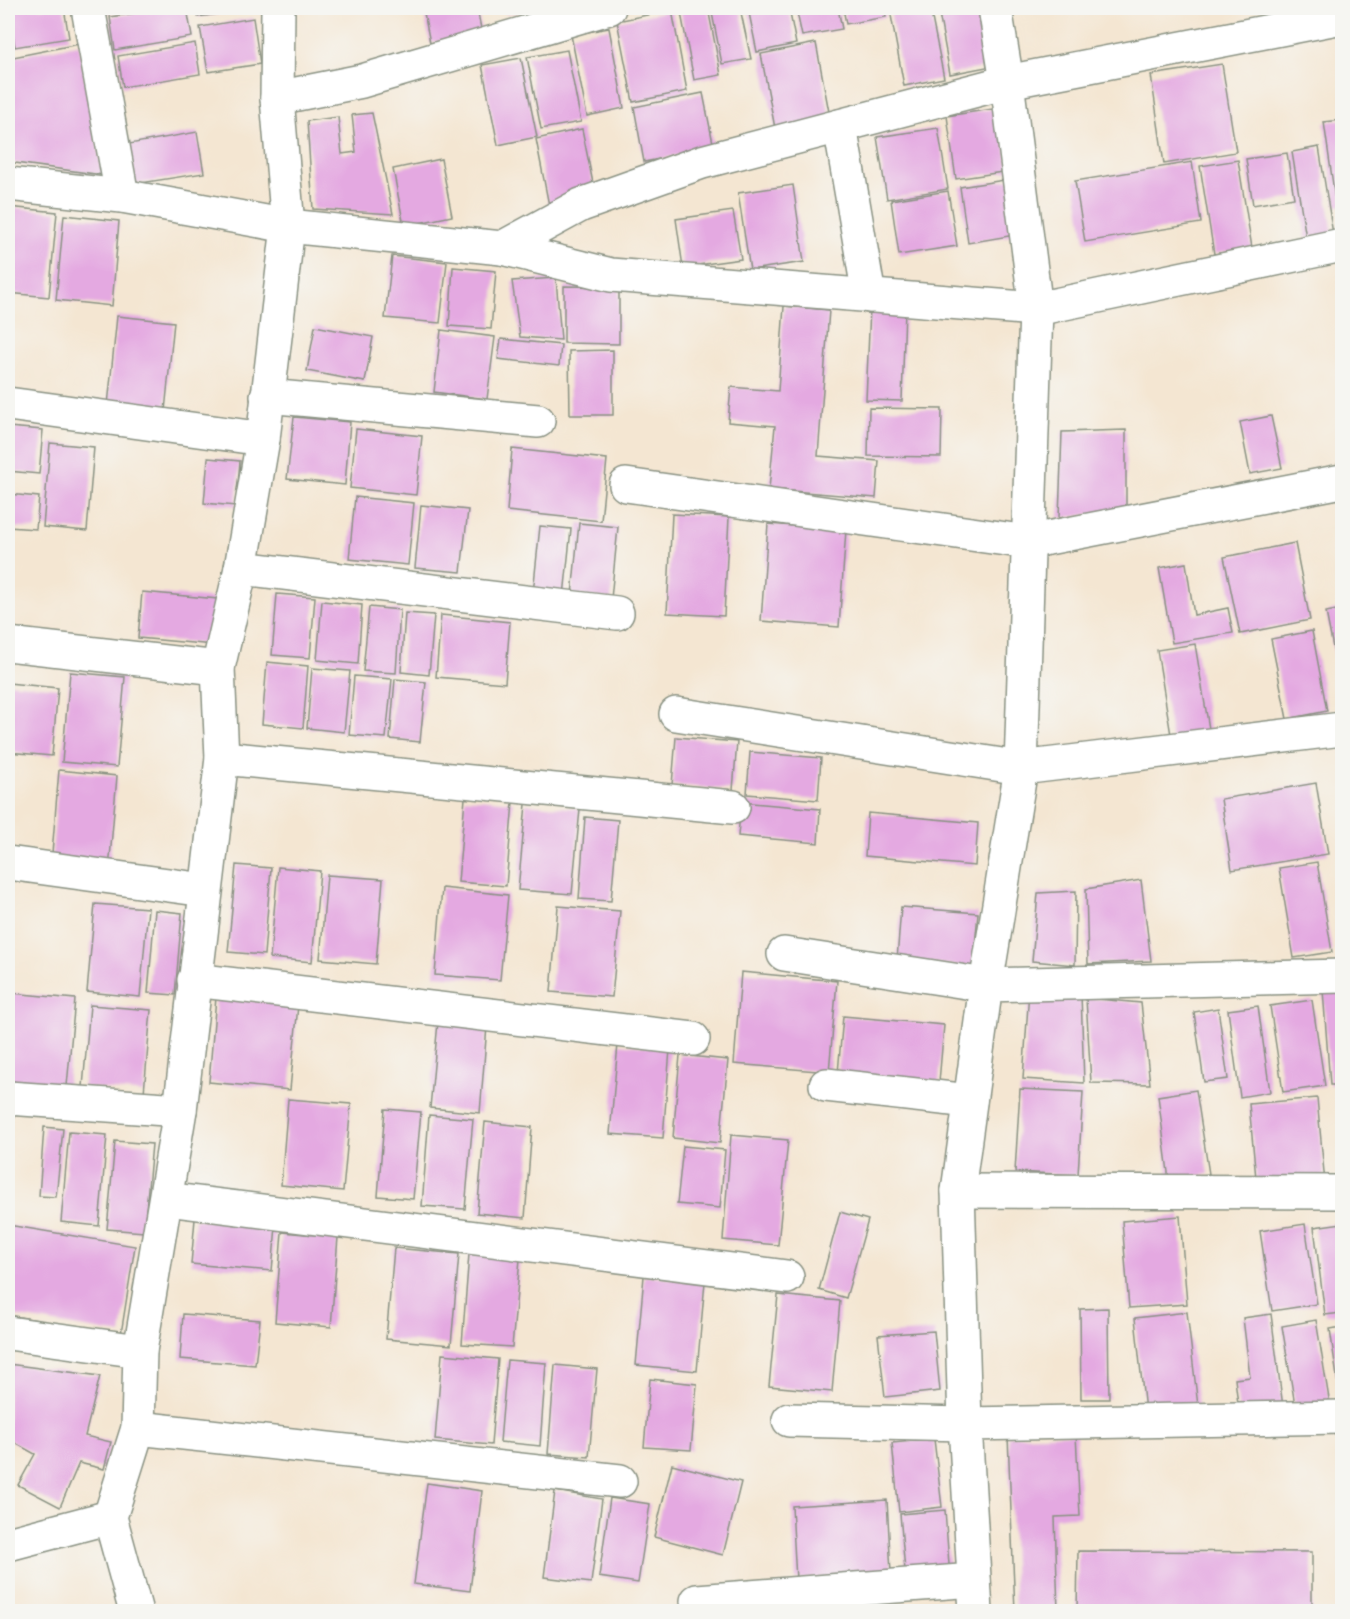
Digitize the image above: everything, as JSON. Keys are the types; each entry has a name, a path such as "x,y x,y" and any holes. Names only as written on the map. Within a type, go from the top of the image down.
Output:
{"street":[{"path":"88,8 122,196"},
{"path":"136,1611 110,1517 138,1428 140,1352 180,1110 222,758 218,668 241,568 263,439 288,226 277,98 278,8"},
{"path":"277,98 362,81 609,8"},
{"path":"697,1601 975,1596 965,1424 958,1191 986,985 1021,768 1036,309 1007,82 995,8"},
{"path":"502,248 581,205 702,162 1007,82 1342,17"},
{"path":"840,126 869,296"},
{"path":"8,184 122,196 288,226 502,248 611,275 1036,309 1342,245"},
{"path":"267,396 538,421"},
{"path":"8,404 263,439"},
{"path":"626,485 1027,542 1342,481"},
{"path":"241,568 617,613"},
{"path":"8,644 218,668"},
{"path":"676,714 1021,768 1342,729"},
{"path":"222,758 733,807"},
{"path":"8,863 205,890"},
{"path":"784,954 986,985 1342,976"},
{"path":"194,980 693,1039"},
{"path":"826,1085 970,1101"},
{"path":"8,1098 180,1110"},
{"path":"958,1191 1342,1192"},
{"path":"166,1199 787,1277"},
{"path":"8,1333 140,1352"},
{"path":"789,1420 965,1424 1342,1417"},
{"path":"138,1428 620,1481"},
{"path":"8,1544 110,1517"}],"building":[{"path":"8,8 64,8 69,38 15,47"},
{"path":"106,8 135,8 135,9 107,13"},
{"path":"168,8 187,8 192,37 115,50 110,17"},
{"path":"196,8 255,8 255,9 198,17"},
{"path":"423,8 477,8 482,34 430,43"},
{"path":"505,8 536,8 536,9 506,14"},
{"path":"680,8 708,8 721,75 694,80"},
{"path":"711,8 740,8 751,59 722,64"},
{"path":"748,8 789,8 796,44 757,52"},
{"path":"796,8 838,8 842,29 802,36"},
{"path":"843,8 884,8 886,17 846,24"},
{"path":"930,8 944,78 904,86 890,10"},
{"path":"938,8 981,8 992,66 950,74"},
{"path":"672,10 687,91 633,102 617,21"},
{"path":"253,18 260,64 208,72 200,27"},
{"path":"609,28 624,108 587,116 571,35"},
{"path":"195,43 200,74 123,87 118,56"},
{"path":"816,43 832,128 777,139 761,54"},
{"path":"79,44 103,175 8,162 8,58"},
{"path":"567,50 581,122 541,129 527,57"},
{"path":"521,58 537,137 498,145 482,65"},
{"path":"1222,64 1236,152 1164,164 1151,75"},
{"path":"703,93 714,148 644,162 634,107"},
{"path":"999,108 1009,171 956,179 947,116"},
{"path":"372,113 393,214 313,209 307,121 338,117 342,154 356,152 352,115"},
{"path":"1342,120 1342,205 1336,206 1324,122"},
{"path":"938,128 948,189 887,199 877,137"},
{"path":"582,129 596,198 549,206 536,139"},
{"path":"197,132 204,173 135,184 129,144"},
{"path":"1319,147 1333,234 1306,238 1292,152"},
{"path":"1287,153 1294,198 1253,205 1246,159"},
{"path":"441,159 452,216 404,226 393,169"},
{"path":"1238,160 1252,248 1214,254 1200,166"},
{"path":"1192,162 1201,223 1085,242 1075,181"},
{"path":"1017,178 1026,233 968,243 960,187"},
{"path":"793,185 804,262 750,270 738,193"},
{"path":"948,191 957,246 899,255 891,200"},
{"path":"8,207 57,212 49,297 8,293"},
{"path":"733,211 741,259 683,267 676,219"},
{"path":"64,215 119,221 112,306 56,300"},
{"path":"392,256 447,262 440,323 385,318"},
{"path":"453,267 496,271 491,329 449,326"},
{"path":"556,278 561,340 520,337 512,281"},
{"path":"564,286 619,287 619,344 564,343"},
{"path":"784,306 829,310 818,456 879,461 876,498 769,489 775,426 728,422 731,387 778,391"},
{"path":"870,308 905,309 902,401 866,400"},
{"path":"117,316 174,322 165,411 108,405"},
{"path":"315,326 373,337 365,382 307,371"},
{"path":"441,330 495,337 487,399 434,392"},
{"path":"501,339 561,345 559,366 498,359"},
{"path":"613,350 613,415 570,415 569,351"},
{"path":"869,408 942,409 941,457 868,456"},
{"path":"1271,416 1282,468 1250,474 1240,422"},
{"path":"294,417 350,422 345,485 287,479"},
{"path":"8,427 43,430 39,474 8,471"},
{"path":"356,429 422,436 416,495 350,488"},
{"path":"1126,430 1126,510 1059,518 1062,432"},
{"path":"50,443 94,447 87,531 43,527"},
{"path":"512,449 607,459 601,521 507,511"},
{"path":"208,458 240,461 236,506 204,503"},
{"path":"8,494 39,497 36,529 8,527"},
{"path":"355,497 414,503 408,565 349,559"},
{"path":"421,505 468,510 461,572 415,568"},
{"path":"672,514 729,517 724,616 667,613"},
{"path":"579,523 618,527 611,599 572,595"},
{"path":"768,524 846,530 839,627 761,621"},
{"path":"540,526 571,529 564,596 533,593"},
{"path":"1295,543 1310,620 1240,634 1224,557"},
{"path":"1186,563 1194,615 1228,608 1233,633 1172,643 1159,568"},
{"path":"142,592 218,599 214,645 138,638"},
{"path":"277,594 315,597 310,658 272,655"},
{"path":"322,601 362,605 358,664 317,660"},
{"path":"369,607 400,610 396,673 363,671"},
{"path":"1342,609 1342,689 1341,689 1326,612"},
{"path":"405,613 434,615 429,675 401,672"},
{"path":"441,615 510,622 505,683 436,677"},
{"path":"1312,631 1327,711 1287,719 1271,639"},
{"path":"1195,644 1210,735 1172,741 1157,650"},
{"path":"267,662 308,666 303,728 262,724"},
{"path":"312,668 350,671 344,732 307,728"},
{"path":"70,672 125,677 117,767 62,762"},
{"path":"354,676 392,679 386,738 349,735"},
{"path":"395,679 426,682 420,742 390,739"},
{"path":"8,683 58,688 52,756 8,752"},
{"path":"676,737 737,742 733,790 672,785"},
{"path":"750,752 821,758 818,800 747,794"},
{"path":"59,770 117,776 109,870 51,865"},
{"path":"1316,783 1328,854 1232,870 1221,799"},
{"path":"465,798 513,802 506,886 458,882"},
{"path":"741,802 820,809 818,843 738,836"},
{"path":"526,804 580,809 572,894 518,890"},
{"path":"868,813 978,823 975,866 865,856"},
{"path":"585,817 618,820 611,901 579,899"},
{"path":"1317,862 1332,952 1294,958 1279,868"},
{"path":"236,865 271,868 264,955 228,952"},
{"path":"278,867 320,871 312,962 270,958"},
{"path":"327,875 383,879 376,964 320,959"},
{"path":"1141,880 1151,961 1088,964 1086,889"},
{"path":"442,888 508,895 500,980 435,975"},
{"path":"1076,891 1075,965 1032,961 1038,893"},
{"path":"95,904 148,908 140,997 87,992"},
{"path":"558,906 620,911 612,997 551,992"},
{"path":"901,907 978,913 973,967 897,960"},
{"path":"155,910 182,913 175,995 148,993"},
{"path":"741,972 837,981 829,1072 734,1064"},
{"path":"1342,988 1342,1085 1330,1085 1323,990"},
{"path":"1029,990 1081,993 1084,1083 1023,1079"},
{"path":"11,993 75,999 67,1086 8,1081"},
{"path":"216,997 298,1005 290,1090 209,1082"},
{"path":"1086,998 1141,1003 1150,1084 1091,1083"},
{"path":"1312,1000 1325,1086 1283,1092 1270,1006"},
{"path":"90,1005 151,1010 144,1093 83,1087"},
{"path":"1258,1006 1270,1092 1240,1097 1228,1010"},
{"path":"1218,1008 1228,1079 1204,1082 1194,1012"},
{"path":"843,1016 944,1025 939,1082 838,1073"},
{"path":"438,1022 487,1026 480,1113 430,1108"},
{"path":"618,1044 670,1049 663,1138 610,1134"},
{"path":"680,1055 728,1060 720,1143 673,1138"},
{"path":"1020,1089 1083,1092 1078,1175 1015,1172"},
{"path":"1196,1090 1209,1174 1169,1180 1158,1096"},
{"path":"1317,1098 1325,1183 1257,1189 1249,1104"},
{"path":"288,1099 351,1104 343,1191 281,1185"},
{"path":"385,1109 421,1112 413,1199 378,1196"},
{"path":"429,1115 473,1119 465,1209 422,1206"},
{"path":"485,1122 532,1127 525,1218 477,1213"},
{"path":"44,1127 63,1129 56,1197 39,1196"},
{"path":"69,1132 107,1135 99,1226 61,1222"},
{"path":"731,1135 788,1140 778,1245 723,1240"},
{"path":"115,1141 152,1144 144,1232 107,1229"},
{"path":"683,1146 725,1150 720,1208 677,1204"},
{"path":"840,1212 868,1220 846,1298 819,1290"},
{"path":"1180,1216 1187,1304 1129,1308 1122,1221"},
{"path":"195,1219 276,1226 272,1271 191,1264"},
{"path":"1342,1223 1342,1313 1325,1315 1314,1227"},
{"path":"1305,1224 1317,1304 1272,1311 1260,1231"},
{"path":"8,1225 135,1246 121,1334 8,1315"},
{"path":"282,1232 338,1237 331,1327 275,1322"},
{"path":"394,1248 459,1254 451,1345 386,1339"},
{"path":"469,1254 520,1259 512,1347 462,1344"},
{"path":"644,1276 705,1282 697,1371 636,1365"},
{"path":"778,1295 840,1301 832,1392 769,1386"},
{"path":"1108,1308 1109,1399 1081,1399 1080,1309"},
{"path":"1187,1312 1198,1406 1145,1411 1135,1318"},
{"path":"183,1314 260,1320 255,1365 180,1359"},
{"path":"1271,1314 1283,1407 1239,1412 1235,1379 1250,1377 1243,1318"},
{"path":"1316,1320 1330,1405 1296,1411 1282,1326"},
{"path":"1342,1327 1342,1405 1341,1405 1330,1329"},
{"path":"934,1331 940,1391 885,1397 878,1335"},
{"path":"442,1354 498,1359 491,1445 435,1440"},
{"path":"507,1360 546,1363 540,1446 500,1442"},
{"path":"8,1364 100,1376 85,1436 111,1442 104,1469 79,1463 60,1507 18,1485 35,1454 8,1439"},
{"path":"555,1365 597,1369 589,1457 548,1454"},
{"path":"650,1379 697,1384 691,1450 644,1447"},
{"path":"1076,1434 1080,1516 1055,1517 1058,1612 1015,1612 1008,1436"},
{"path":"934,1439 942,1507 899,1512 892,1443"},
{"path":"672,1464 741,1482 723,1555 654,1537"},
{"path":"427,1483 482,1491 470,1591 414,1584"},
{"path":"555,1491 602,1499 591,1583 544,1577"},
{"path":"610,1498 650,1504 638,1583 599,1577"},
{"path":"887,1500 891,1573 796,1580 792,1506"},
{"path":"945,1510 950,1578 906,1582 900,1514"},
{"path":"1078,1551 1312,1552 1312,1612 1077,1612"}]}
